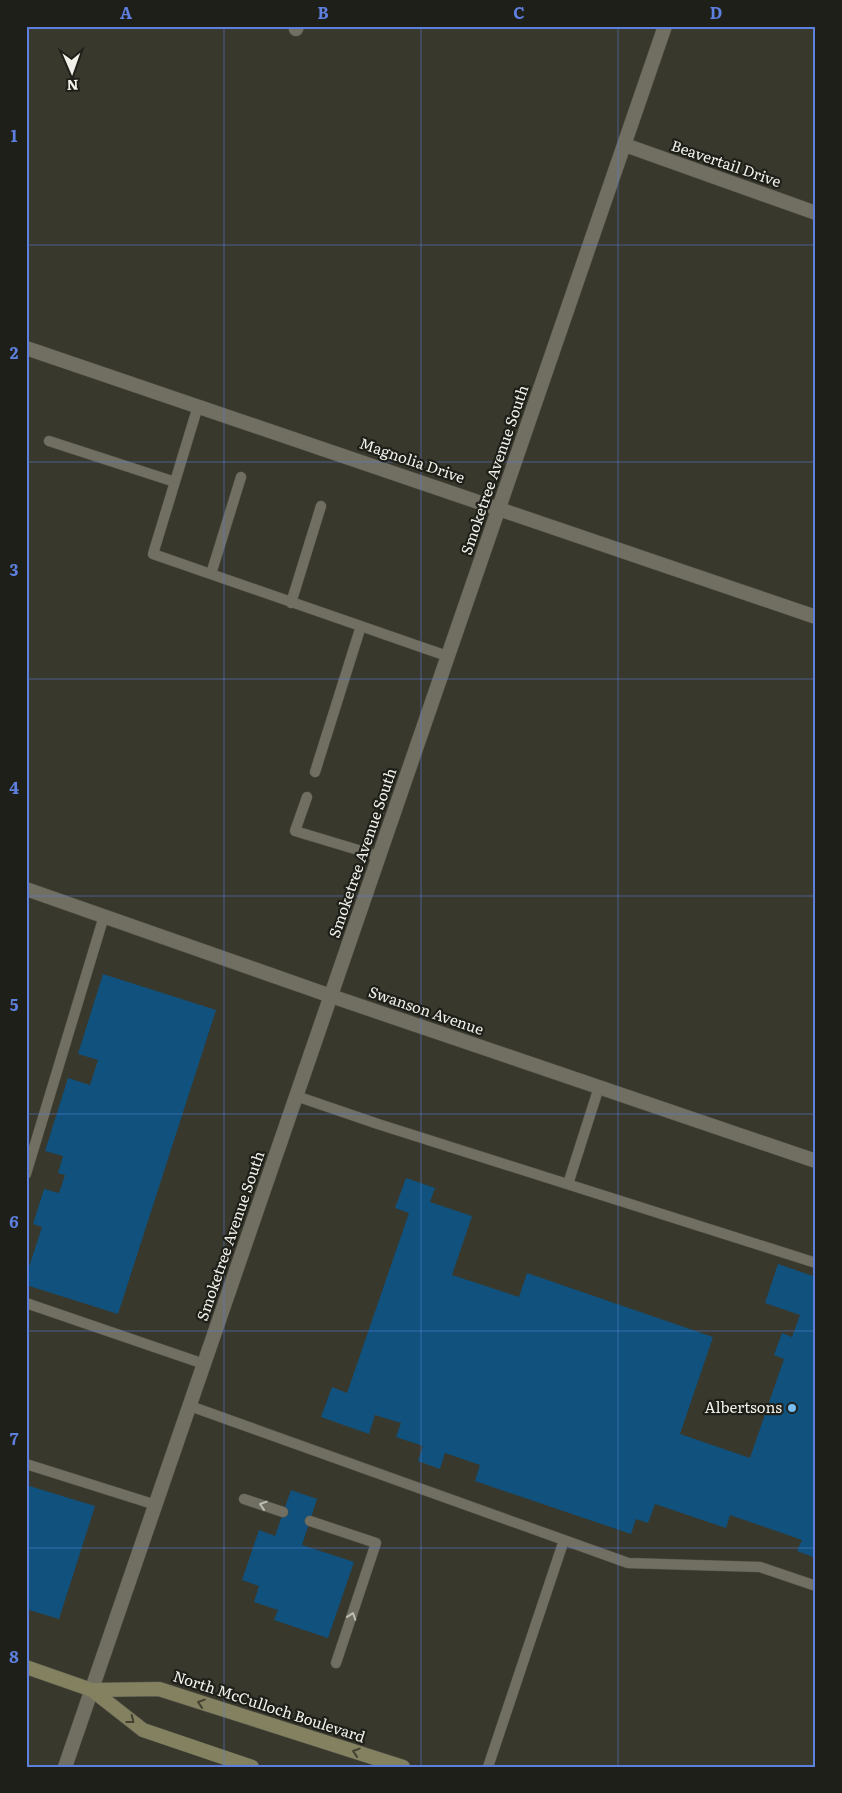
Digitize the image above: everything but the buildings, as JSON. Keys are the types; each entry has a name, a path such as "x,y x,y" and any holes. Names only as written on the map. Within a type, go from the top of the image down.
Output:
{"main road":[{"path":"26,1667 92,1690 143,1730 252,1767"},
{"name":"North McCulloch Boulevard","path":"92,1690 159,1690 403,1767"}],"street":[{"name":"Smoketree Avenue South","path":"65,1767 665,26"},
{"name":"Beavertail Drive","path":"624,145 816,212"},
{"name":"Magnolia Drive","path":"26,348 499,507 816,617"},
{"name":"Swanson Avenue","path":"26,889 330,996 816,1161"}],"lane":[{"path":"198,406 154,554 447,656"},
{"path":"49,441 175,482"},
{"path":"211,574 241,477"},
{"path":"291,603 321,506"},
{"path":"315,772 361,626"},
{"path":"307,797 295,831 378,856"},
{"path":"26,1174 104,916"},
{"path":"568,1184 599,1087"},
{"path":"296,1096 816,1263"},
{"path":"26,1303 204,1364"},
{"path":"190,1406 628,1563 760,1567 816,1586"},
{"path":"26,1464 156,1505"},
{"path":"244,1499 283,1512"},
{"path":"310,1521 376,1543 336,1663"},
{"path":"488,1767 564,1540"}],"place":[{"name":"Albertsons","path":"792,1408"}]}
